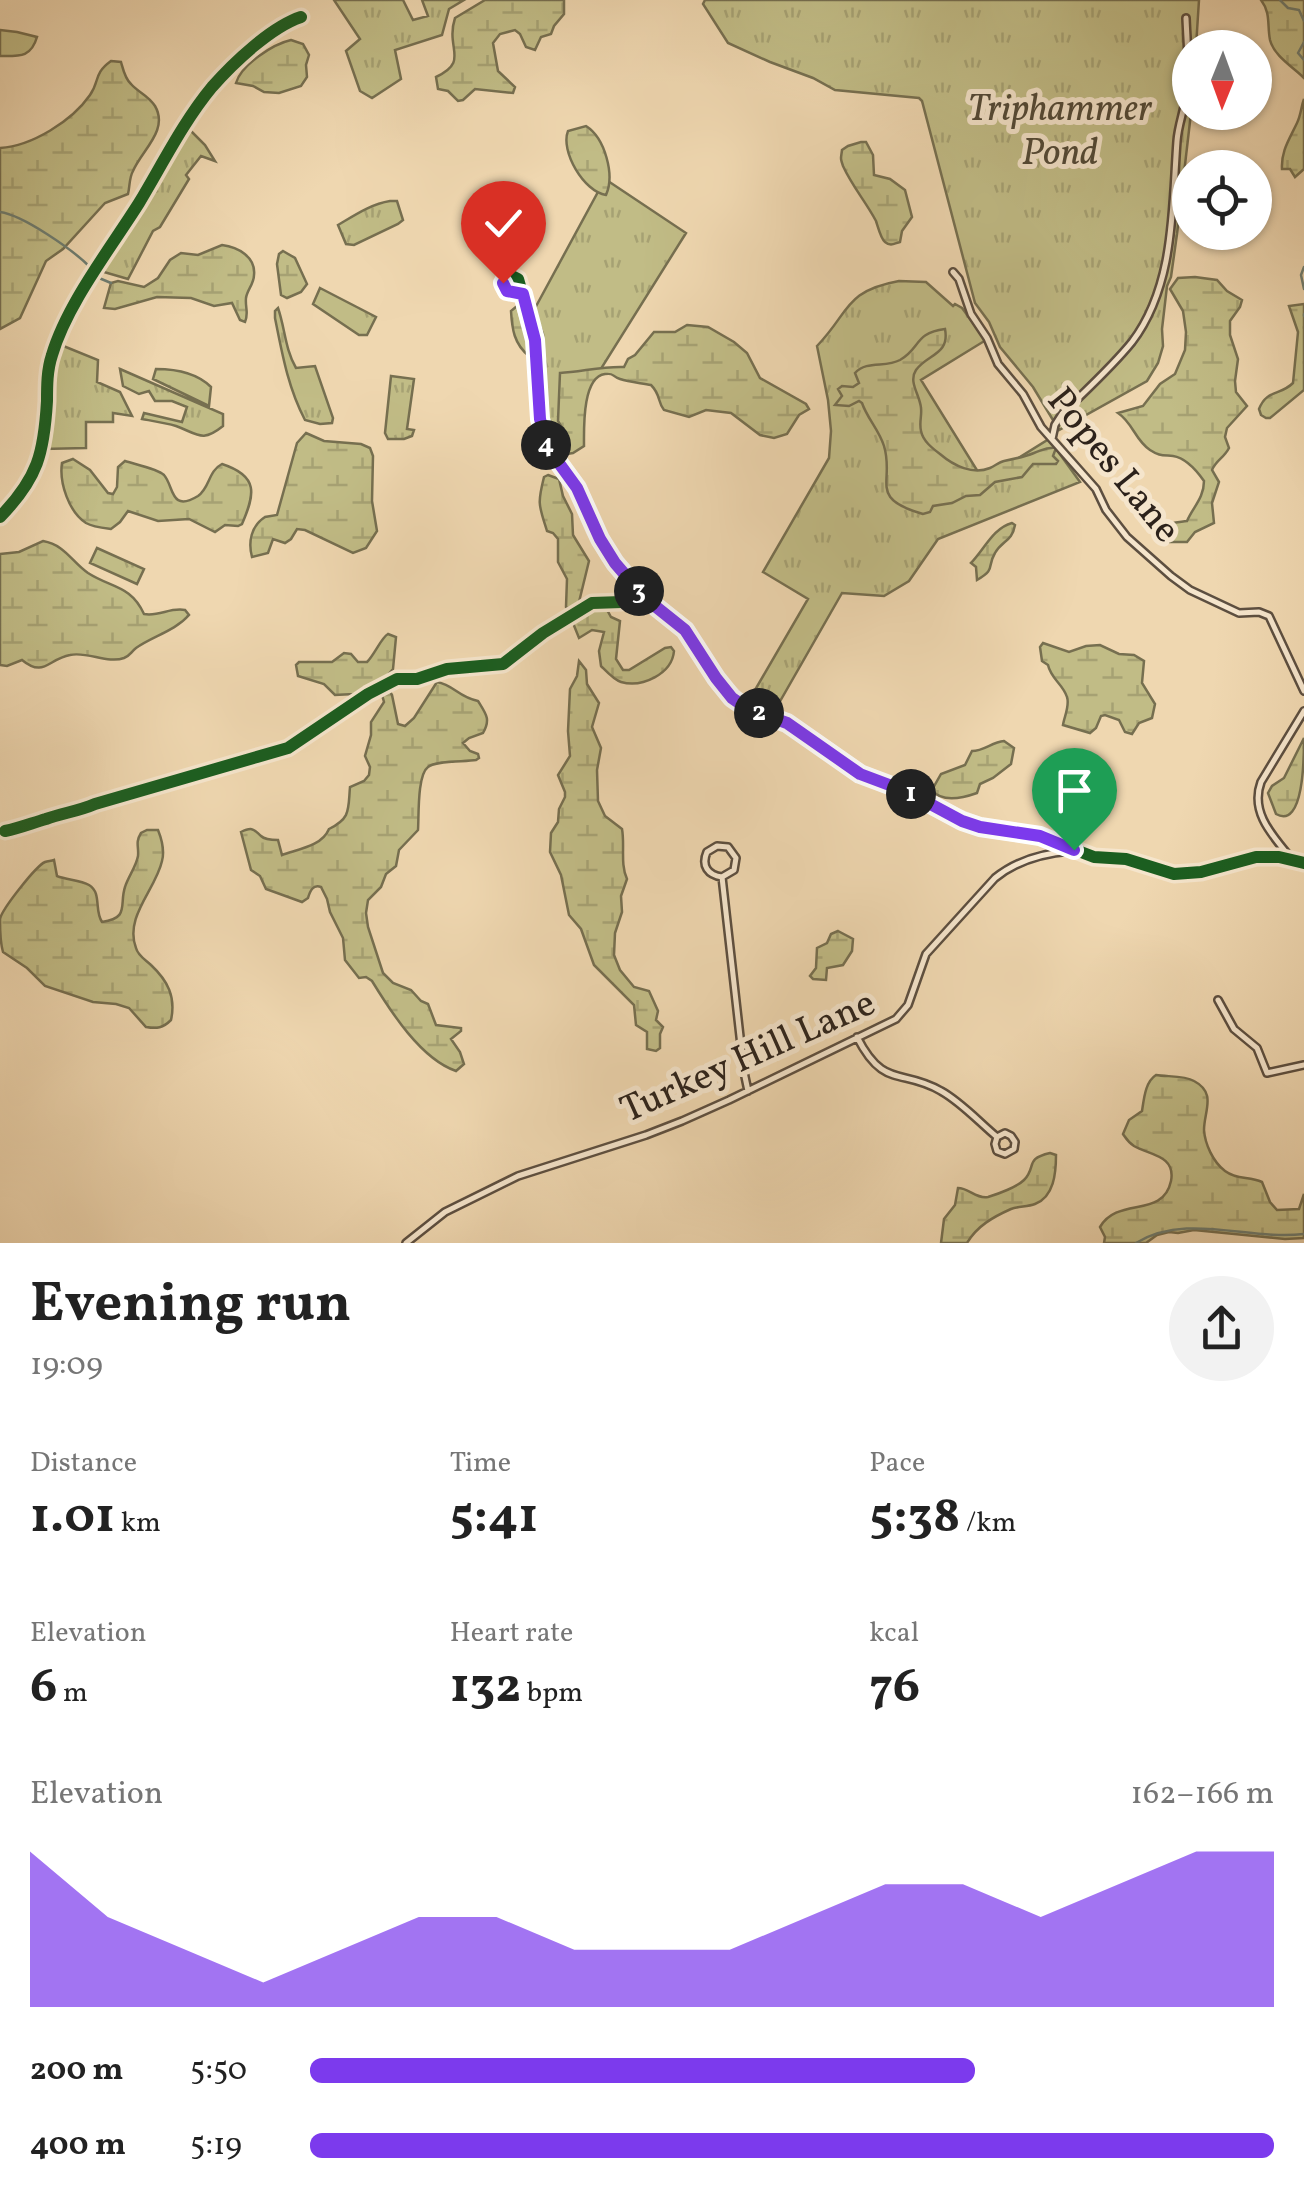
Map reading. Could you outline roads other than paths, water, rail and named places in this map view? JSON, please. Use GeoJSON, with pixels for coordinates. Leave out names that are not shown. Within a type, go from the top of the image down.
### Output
{"type":"FeatureCollection","features":[{"type":"Feature","properties":{"kind":"street"},"geometry":{"type":"LineString","coordinates":[[1052,439],[1062,414],[1118,358],[1134,338],[1155,298],[1174,212],[1177,134],[1188,70],[1186,18]]}},
{"type":"Feature","properties":{"kind":"street","name":"Popes Lane"},"geometry":{"type":"LineString","coordinates":[[952,272],[959,279],[971,314],[998,364],[1024,394],[1041,427],[1096,489],[1127,537],[1195,593],[1239,613],[1269,616],[1304,692]]}},
{"type":"Feature","properties":{"kind":"street"},"geometry":{"type":"LineString","coordinates":[[523,294],[535,340],[540,419],[548,448],[577,488],[615,563],[645,598],[685,630],[732,698],[748,709],[787,723],[860,774],[980,827],[1029,834],[1102,858],[1126,859],[1181,874],[1256,857],[1304,863]]}},
{"type":"Feature","properties":{"kind":"street"},"geometry":{"type":"LineString","coordinates":[[1292,859],[1272,836],[1256,800],[1260,782],[1304,712]]}},
{"type":"Feature","properties":{"kind":"street"},"geometry":{"type":"LineString","coordinates":[[1053,852],[1054,841]]}},
{"type":"Feature","properties":{"kind":"street"},"geometry":{"type":"LineString","coordinates":[[717,846],[728,848],[736,858],[734,870],[722,877],[708,872],[704,863],[707,852],[717,846]]}},
{"type":"Feature","properties":{"kind":"street","name":"Turkey Hill Lane"},"geometry":{"type":"LineString","coordinates":[[406,1243],[441,1215],[518,1176],[655,1132],[896,1019],[904,1011],[926,954],[994,878],[1011,867],[1053,852],[1074,850]]}},
{"type":"Feature","properties":{"kind":"street"},"geometry":{"type":"LineString","coordinates":[[722,877],[748,1091]]}},
{"type":"Feature","properties":{"kind":"street"},"geometry":{"type":"LineString","coordinates":[[1218,1000],[1234,1029],[1258,1048],[1267,1073],[1304,1065]]}},
{"type":"Feature","properties":{"kind":"street"},"geometry":{"type":"LineString","coordinates":[[857,1037],[879,1068],[938,1089],[997,1137]]}},
{"type":"Feature","properties":{"kind":"street"},"geometry":{"type":"LineString","coordinates":[[1011,1136],[1014,1149],[1007,1154],[1000,1152],[995,1146],[997,1137],[1011,1136]]}},
{"type":"Feature","properties":{"kind":"waterway"},"geometry":{"type":"LineString","coordinates":[[1280,0],[1288,8],[1299,10],[1304,21]]}},
{"type":"Feature","properties":{"kind":"waterway"},"geometry":{"type":"LineString","coordinates":[[1304,42],[1298,53],[1304,60]]}},
{"type":"Feature","properties":{"kind":"waterway"},"geometry":{"type":"LineString","coordinates":[[0,212],[47,234],[90,267]]}},
{"type":"Feature","properties":{"kind":"waterway"},"geometry":{"type":"LineString","coordinates":[[1304,267],[1304,289]]}},
{"type":"Feature","properties":{"kind":"waterway"},"geometry":{"type":"LineString","coordinates":[[99,278],[111,283]]}},
{"type":"Feature","properties":{"kind":"waterway"},"geometry":{"type":"LineString","coordinates":[[1136,1243],[1156,1234],[1197,1228],[1304,1234]]}},
{"type":"Feature","properties":{"kind":"park label","name":"Triphammer Pond"},"geometry":{"type":"Point","coordinates":[1060,128]}}]}
